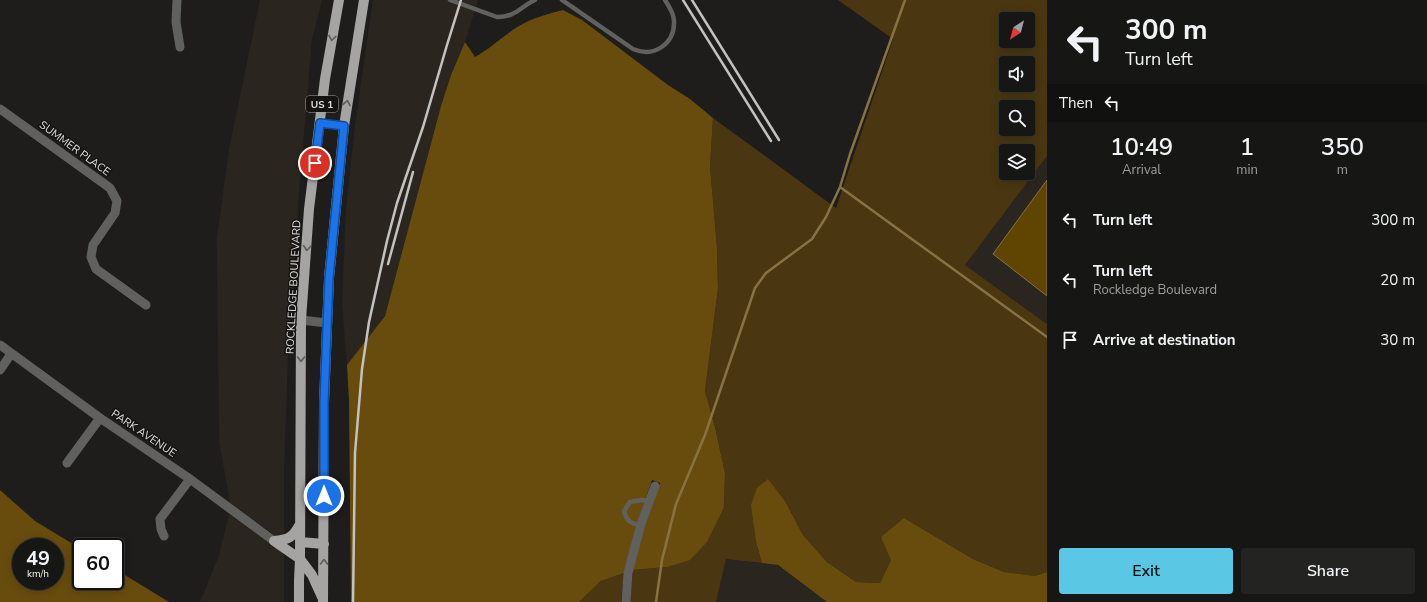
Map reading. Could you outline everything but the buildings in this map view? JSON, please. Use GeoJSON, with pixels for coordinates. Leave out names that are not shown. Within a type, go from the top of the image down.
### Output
{"type":"FeatureCollection","features":[{"type":"Feature","properties":{"kind":"main road","name":"ROCKLEDGE BOULEVARD"},"geometry":{"type":"LineString","coordinates":[[299,602],[301,320],[310,209],[325,79],[339,0]]}},
{"type":"Feature","properties":{"kind":"main road","name":"US 1"},"geometry":{"type":"LineString","coordinates":[[323,601],[324,402],[329,278],[344,126],[364,0]]}},
{"type":"Feature","properties":{"kind":"main road"},"geometry":{"type":"LineString","coordinates":[[274,541],[289,538],[296,531],[300,522]]}},
{"type":"Feature","properties":{"kind":"main road"},"geometry":{"type":"LineString","coordinates":[[274,541],[300,559],[312,575],[323,601]]}},
{"type":"Feature","properties":{"kind":"main road"},"geometry":{"type":"LineString","coordinates":[[300,542],[324,544]]}},
{"type":"Feature","properties":{"kind":"street"},"geometry":{"type":"LineString","coordinates":[[177,0],[176,22],[180,47]]}},
{"type":"Feature","properties":{"kind":"street","name":"SUMMER PLACE"},"geometry":{"type":"LineString","coordinates":[[0,110],[110,188],[117,201],[115,213],[92,245],[91,257],[96,269],[146,305]]}},
{"type":"Feature","properties":{"kind":"street"},"geometry":{"type":"LineString","coordinates":[[320,123],[344,126]]}},
{"type":"Feature","properties":{"kind":"street"},"geometry":{"type":"LineString","coordinates":[[301,320],[327,323]]}},
{"type":"Feature","properties":{"kind":"street","name":"PARK AVENUE"},"geometry":{"type":"LineString","coordinates":[[0,346],[100,418],[190,479],[274,541]]}},
{"type":"Feature","properties":{"kind":"street"},"geometry":{"type":"LineString","coordinates":[[0,370],[11,354]]}},
{"type":"Feature","properties":{"kind":"street"},"geometry":{"type":"LineString","coordinates":[[67,463],[100,418]]}},
{"type":"Feature","properties":{"kind":"street"},"geometry":{"type":"LineString","coordinates":[[164,536],[161,529],[160,519],[190,479]]}},
{"type":"Feature","properties":{"kind":"street"},"geometry":{"type":"LineString","coordinates":[[626,602],[628,573],[641,525],[655,486]]}},
{"type":"Feature","properties":{"kind":"lane"},"geometry":{"type":"LineString","coordinates":[[450,0],[498,18],[505,17],[522,9],[535,0]]}},
{"type":"Feature","properties":{"kind":"lane"},"geometry":{"type":"LineString","coordinates":[[522,9],[527,0]]}},
{"type":"Feature","properties":{"kind":"lane"},"geometry":{"type":"LineString","coordinates":[[562,0],[633,49],[640,52],[658,50],[670,38],[673,30],[674,19],[665,0]]}},
{"type":"Feature","properties":{"kind":"lane"},"geometry":{"type":"LineString","coordinates":[[641,525],[633,524],[627,520],[624,511],[630,502],[642,500],[649,501]]}},
{"type":"Feature","properties":{"kind":"shaded area"},"geometry":{"type":"Polygon","coordinates":[[[260,0],[322,0],[312,39],[298,204],[288,354],[284,473],[284,536],[276,536],[230,503],[219,440],[217,238],[229,149],[260,0]]]}},
{"type":"Feature","properties":{"kind":"shaded area"},"geometry":{"type":"Polygon","coordinates":[[[373,0],[478,0],[465,42],[451,75],[441,106],[385,316],[347,365],[342,303],[346,209],[355,126],[373,0]]]}},
{"type":"Feature","properties":{"kind":"shaded area"},"geometry":{"type":"Polygon","coordinates":[[[838,0],[1047,0],[1047,156],[1035,172],[1035,144],[999,144],[999,180],[1029,180],[965,265],[1047,324],[1047,572],[1035,576],[1004,572],[973,559],[904,518],[885,535],[891,560],[880,583],[856,582],[827,562],[803,535],[785,501],[768,480],[754,524],[756,542],[762,563],[726,559],[716,602],[630,602],[633,570],[667,567],[724,507],[725,473],[705,391],[718,288],[717,248],[710,166],[713,118],[836,208],[893,39],[838,0]]]}},
{"type":"Feature","properties":{"kind":"shaded area"},"geometry":{"type":"Polygon","coordinates":[[[563,10],[582,20],[668,85],[690,99],[713,118],[710,166],[717,248],[718,288],[705,391],[725,473],[724,507],[707,542],[690,560],[667,567],[633,570],[645,525],[660,483],[652,480],[637,523],[624,573],[601,581],[579,602],[351,602],[349,401],[347,365],[385,316],[441,106],[451,75],[465,42],[475,57],[524,23],[540,16],[563,10]]]}},
{"type":"Feature","properties":{"kind":"shaded area"},"geometry":{"type":"Polygon","coordinates":[[[1047,156],[1047,180],[993,254],[1047,296],[1047,324],[965,265],[1029,180],[1035,180],[1035,172],[1047,156]]]}},
{"type":"Feature","properties":{"kind":"shaded area"},"geometry":{"type":"Polygon","coordinates":[[[1047,180],[1047,296],[993,254],[1047,180]]]}},
{"type":"Feature","properties":{"kind":"shaded area"},"geometry":{"type":"Polygon","coordinates":[[[768,479],[785,501],[803,535],[827,562],[856,582],[880,583],[891,560],[881,537],[904,518],[973,559],[1004,572],[1035,576],[1047,572],[1047,602],[827,602],[778,565],[762,563],[756,542],[751,505],[757,488],[768,479]]]}},
{"type":"Feature","properties":{"kind":"shaded area"},"geometry":{"type":"Polygon","coordinates":[[[0,490],[35,521],[63,538],[12,538],[12,590],[64,590],[64,539],[72,544],[72,590],[124,590],[124,574],[169,602],[0,602],[0,490]]]}},
{"type":"Feature","properties":{"kind":"shaded area"},"geometry":{"type":"Polygon","coordinates":[[[229,514],[268,542],[269,546],[272,546],[284,553],[284,602],[200,602],[218,558],[229,514]]]}},
{"type":"Feature","properties":{"kind":"shaded area"},"geometry":{"type":"Polygon","coordinates":[[[726,559],[777,565],[827,602],[716,602],[726,559]]]}},
{"type":"Feature","properties":{"kind":"shaded area"},"geometry":{"type":"Polygon","coordinates":[[[624,573],[621,602],[579,602],[601,581],[624,573]]]}},
{"type":"Feature","properties":{"kind":"waterway"},"geometry":{"type":"LineString","coordinates":[[656,602],[662,560],[676,504],[705,435],[755,288],[766,273],[812,239],[826,217],[840,187],[850,154],[905,0]]}},
{"type":"Feature","properties":{"kind":"waterway"},"geometry":{"type":"LineString","coordinates":[[840,187],[1047,337]]}},
{"type":"Feature","properties":{"kind":"railway"},"geometry":{"type":"LineString","coordinates":[[353,602],[355,453],[362,369],[369,322],[397,203],[423,127],[461,0]]}},
{"type":"Feature","properties":{"kind":"railway"},"geometry":{"type":"LineString","coordinates":[[683,0],[771,141]]}},
{"type":"Feature","properties":{"kind":"railway"},"geometry":{"type":"LineString","coordinates":[[692,0],[779,140]]}},
{"type":"Feature","properties":{"kind":"railway"},"geometry":{"type":"LineString","coordinates":[[388,264],[413,172]]}},
{"type":"Feature","properties":{"kind":"route"},"geometry":{"type":"LineString","coordinates":[[315,163],[320,123],[344,126],[329,278],[324,402],[324,496]]}}]}
